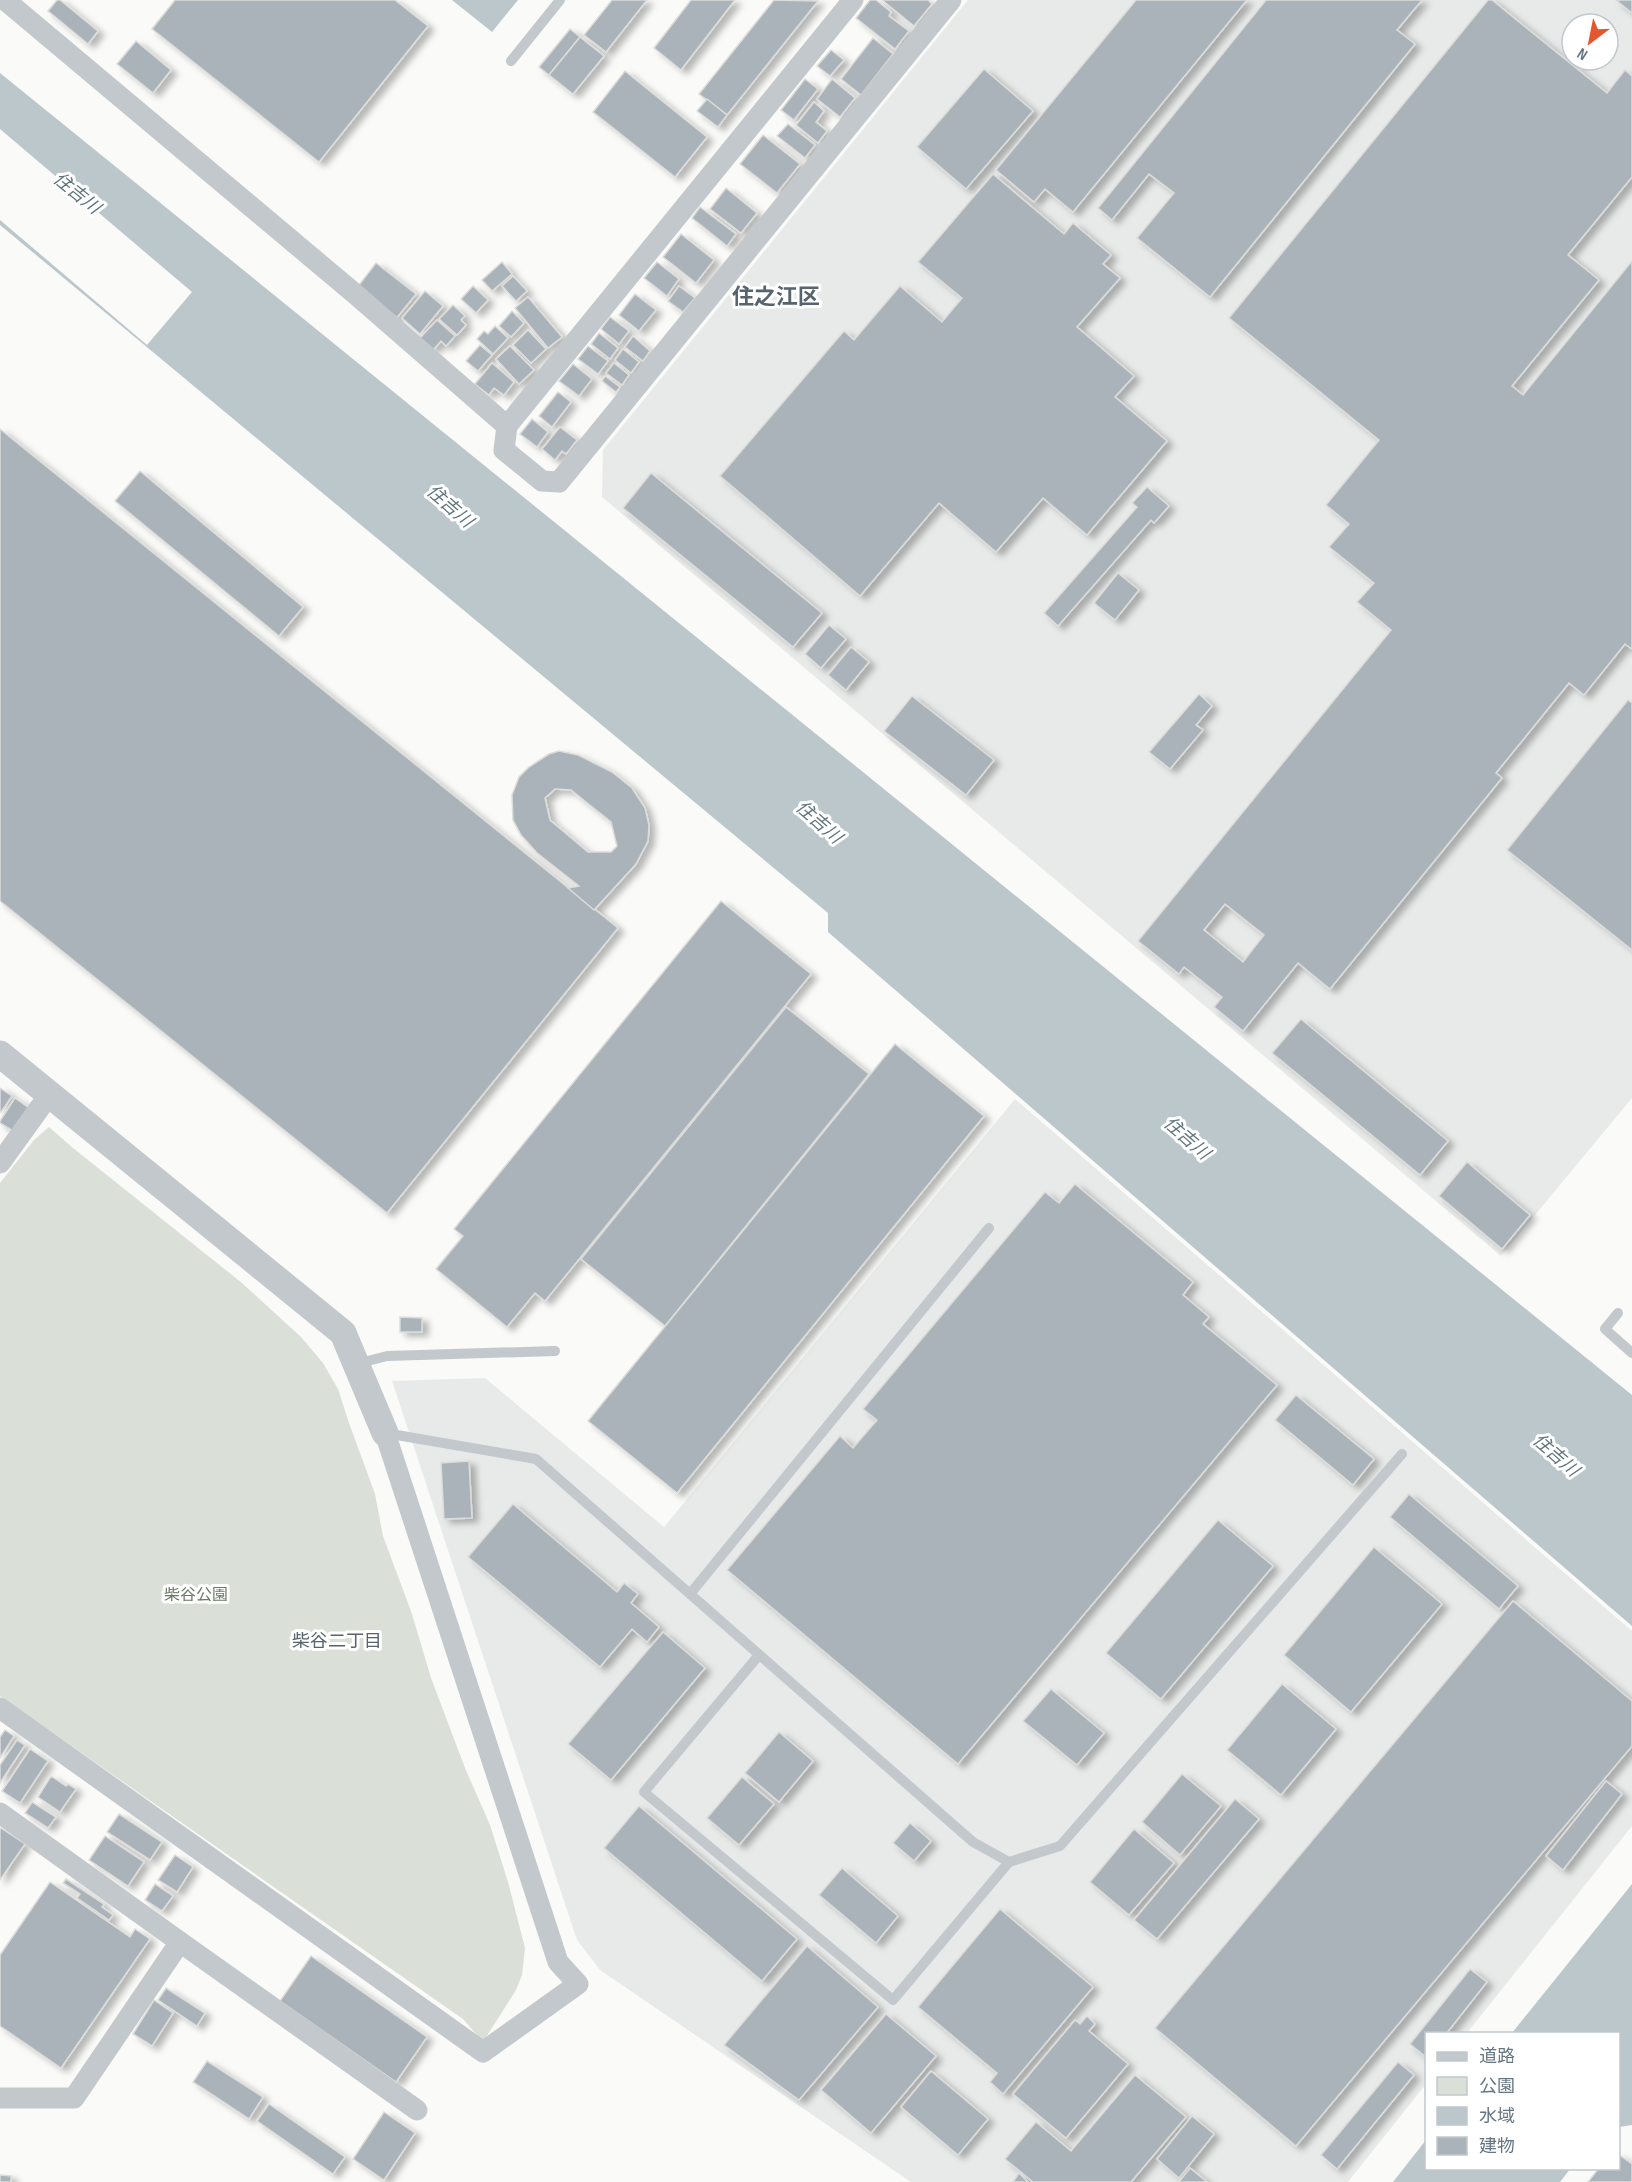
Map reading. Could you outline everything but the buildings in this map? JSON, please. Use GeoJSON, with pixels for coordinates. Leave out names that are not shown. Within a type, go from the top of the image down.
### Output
{"type":"FeatureCollection","features":[{"type":"Feature","properties":{"kind":"street"},"geometry":{"type":"LineString","coordinates":[[5,0],[354,293],[507,426]]}},
{"type":"Feature","properties":{"kind":"street"},"geometry":{"type":"LineString","coordinates":[[853,0],[507,426],[504,450],[543,481],[559,482],[951,0]]}},
{"type":"Feature","properties":{"kind":"street"},"geometry":{"type":"LineString","coordinates":[[0,1054],[343,1333],[385,1433],[558,1962],[578,1984],[483,2052],[0,1708]]}},
{"type":"Feature","properties":{"kind":"street"},"geometry":{"type":"LineString","coordinates":[[0,1163],[49,1095]]}},
{"type":"Feature","properties":{"kind":"street"},"geometry":{"type":"LineString","coordinates":[[0,1813],[417,2110]]}},
{"type":"Feature","properties":{"kind":"street"},"geometry":{"type":"LineString","coordinates":[[0,2098],[74,2098],[180,1942]]}},
{"type":"Feature","properties":{"kind":"lane"},"geometry":{"type":"LineString","coordinates":[[511,61],[560,0]]}},
{"type":"Feature","properties":{"kind":"lane"},"geometry":{"type":"LineString","coordinates":[[690,1594],[989,1228]]}},
{"type":"Feature","properties":{"kind":"lane"},"geometry":{"type":"LineString","coordinates":[[1618,1313],[1605,1329],[1632,1353]]}},
{"type":"Feature","properties":{"kind":"lane"},"geometry":{"type":"LineString","coordinates":[[356,1364],[387,1356],[555,1352]]}},
{"type":"Feature","properties":{"kind":"lane"},"geometry":{"type":"LineString","coordinates":[[385,1433],[536,1459],[973,1842],[1009,1862]]}},
{"type":"Feature","properties":{"kind":"lane"},"geometry":{"type":"LineString","coordinates":[[759,1654],[644,1792],[893,2000],[1009,1862],[1060,1846],[1402,1454]]}},
{"type":"Feature","properties":{"kind":"shaded area"},"geometry":{"type":"Polygon","coordinates":[[[968,0],[1632,0],[1632,1098],[1501,1256],[602,497],[603,450],[968,0]]]}},
{"type":"Feature","properties":{"kind":"shaded area"},"geometry":{"type":"Polygon","coordinates":[[[1015,1099],[1632,1631],[1632,1826],[1468,2032],[1425,2032],[1425,2085],[1348,2182],[911,2182],[600,1970],[577,1940],[392,1381],[485,1378],[664,1527],[1015,1099]]]}},
{"type":"Feature","properties":{"kind":"green space","name":"柴谷公園"},"geometry":{"type":"Polygon","coordinates":[[[49,1127],[242,1283],[301,1337],[323,1363],[338,1389],[375,1494],[383,1536],[412,1614],[431,1678],[465,1768],[490,1825],[525,1948],[522,1975],[516,1990],[483,2042],[463,2019],[0,1696],[0,1183],[34,1140],[49,1127]]]}},
{"type":"Feature","properties":{"kind":"water"},"geometry":{"type":"Polygon","coordinates":[[[452,0],[518,0],[492,32],[452,0]]]}},
{"type":"Feature","properties":{"kind":"water","name":"住吉川"},"geometry":{"type":"Polygon","coordinates":[[[0,73],[1632,1395],[1632,1626],[828,932],[828,913],[0,225],[0,73]]]}},
{"type":"Feature","properties":{"kind":"water"},"geometry":{"type":"Polygon","coordinates":[[[1632,1884],[1632,2125],[1620,2127],[1620,2032],[1513,2032],[1632,1884]]]}},
{"type":"Feature","properties":{"kind":"water"},"geometry":{"type":"Polygon","coordinates":[[[1425,2141],[1425,2170],[1569,2170],[1560,2182],[1393,2182],[1425,2141]]]}},
{"type":"Feature","properties":{"kind":"pier"},"geometry":{"type":"Polygon","coordinates":[[[0,129],[192,292],[147,345],[0,220],[0,129]]]}},
{"type":"Feature","properties":{"kind":"district","name":"住之江区"},"geometry":{"type":"Point","coordinates":[776,296]}},
{"type":"Feature","properties":{"kind":"district","name":"柴谷二丁目"},"geometry":{"type":"Point","coordinates":[337,1641]}}]}
